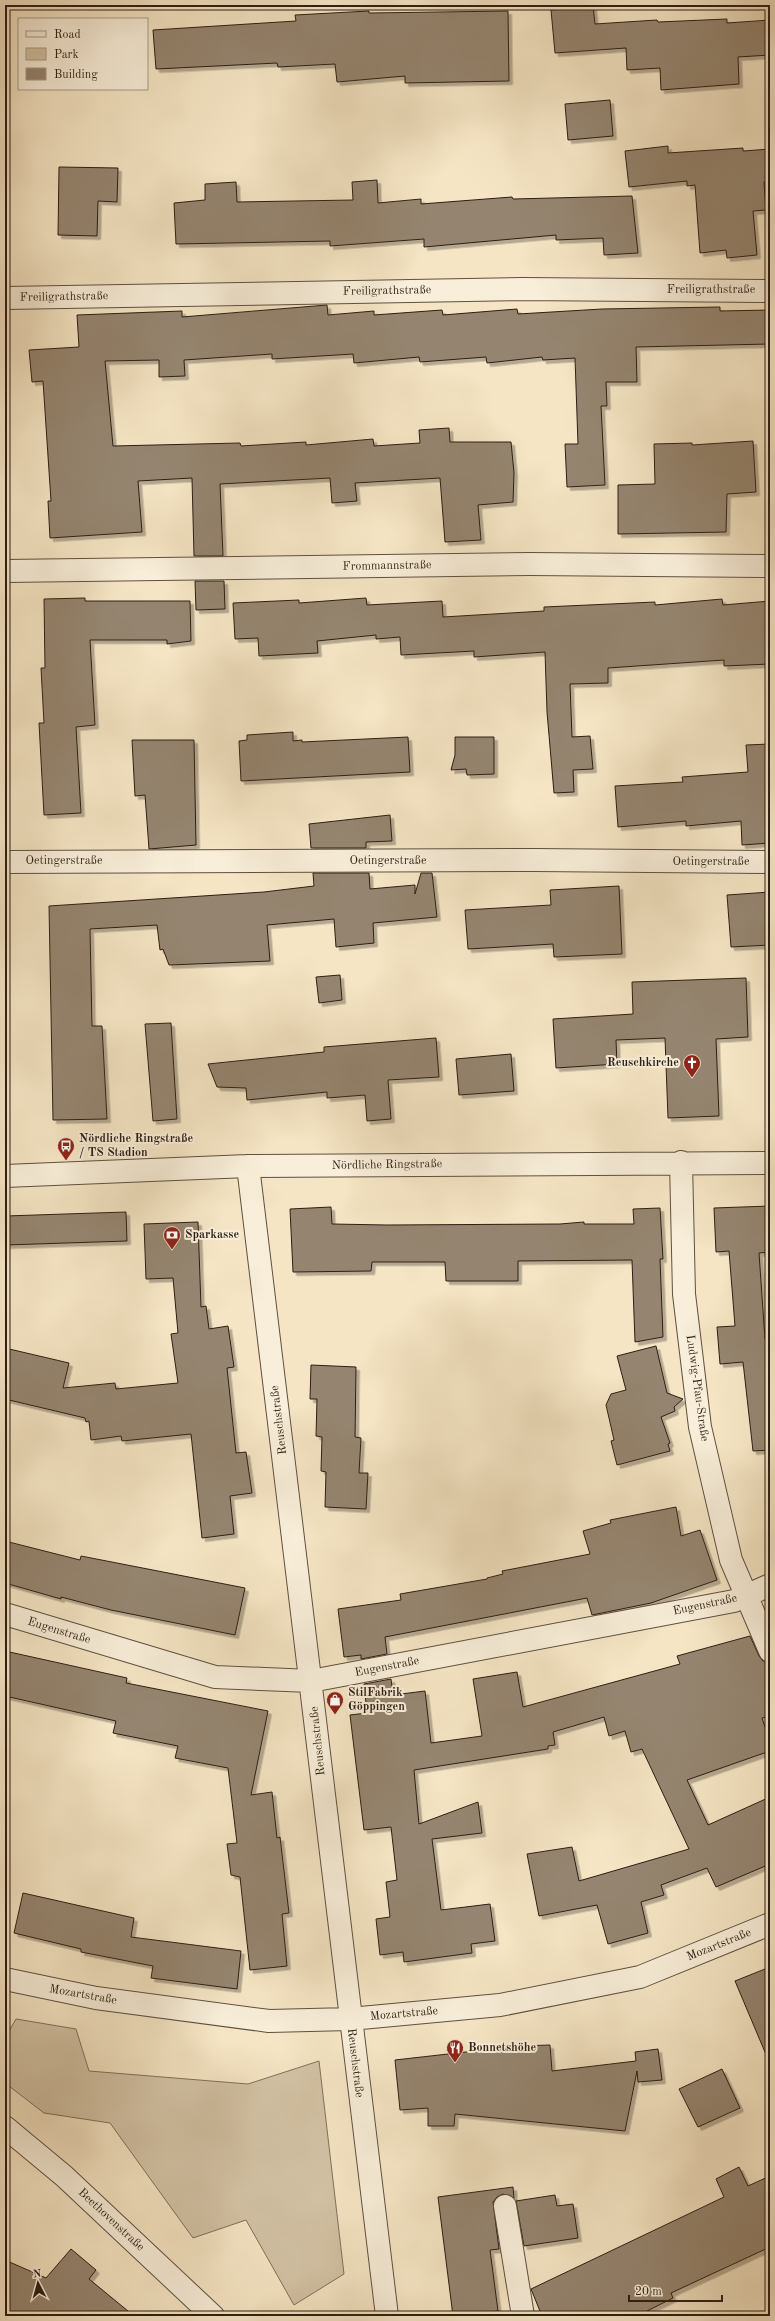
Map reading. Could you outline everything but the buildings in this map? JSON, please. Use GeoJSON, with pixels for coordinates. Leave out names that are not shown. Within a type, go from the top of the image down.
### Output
{"type":"FeatureCollection","features":[{"type":"Feature","properties":{"kind":"street","name":"Freiligrathstraße"},"geometry":{"type":"LineString","coordinates":[[5,298],[522,289],[770,291]]}},
{"type":"Feature","properties":{"kind":"street","name":"Frommannstraße"},"geometry":{"type":"LineString","coordinates":[[5,571],[529,564],[770,566]]}},
{"type":"Feature","properties":{"kind":"street","name":"Oetingerstraße"},"geometry":{"type":"LineString","coordinates":[[5,862],[543,860],[770,862]]}},
{"type":"Feature","properties":{"kind":"street","name":"Ludwig-Pfau-Straße"},"geometry":{"type":"LineString","coordinates":[[681,1162],[684,1294],[700,1427],[731,1560],[770,1651]]}},
{"type":"Feature","properties":{"kind":"street","name":"Nördliche Ringstraße"},"geometry":{"type":"LineString","coordinates":[[5,1176],[248,1166],[770,1162]]}},
{"type":"Feature","properties":{"kind":"street","name":"Reuschstraße"},"geometry":{"type":"LineString","coordinates":[[248,1166],[387,2316]]}},
{"type":"Feature","properties":{"kind":"street","name":"Eugenstraße"},"geometry":{"type":"LineString","coordinates":[[5,1614],[215,1677],[311,1681],[734,1601],[770,1585]]}},
{"type":"Feature","properties":{"kind":"street","name":"Mozartstraße"},"geometry":{"type":"LineString","coordinates":[[5,1979],[126,2002],[269,2021],[350,2019],[500,2006],[640,1977],[770,1924]]}},
{"type":"Feature","properties":{"kind":"street","name":"Beethovenstraße"},"geometry":{"type":"LineString","coordinates":[[5,2127],[64,2176],[213,2316]]}},
{"type":"Feature","properties":{"kind":"street"},"geometry":{"type":"LineString","coordinates":[[505,2206],[523,2316]]}},
{"type":"Feature","properties":{"kind":"green space"},"geometry":{"type":"Polygon","coordinates":[[[16,2019],[76,2029],[89,2071],[248,2084],[319,2061],[344,2274],[294,2305],[246,2220],[193,2238],[110,2123],[44,2113],[5,2083],[5,2038],[16,2019]]]}},
{"type":"Feature","properties":{"kind":"place","name":"Reuschkirche"},"geometry":{"type":"Point","coordinates":[692,1078]}},
{"type":"Feature","properties":{"kind":"place","name":"Nördliche Ringstraße / TS Stadion"},"geometry":{"type":"Point","coordinates":[66,1161]}},
{"type":"Feature","properties":{"kind":"place","name":"Sparkasse"},"geometry":{"type":"Point","coordinates":[172,1250]}},
{"type":"Feature","properties":{"kind":"place","name":"StilFabrik Göppingen"},"geometry":{"type":"Point","coordinates":[335,1715]}},
{"type":"Feature","properties":{"kind":"place","name":"Bonnetshöhe"},"geometry":{"type":"Point","coordinates":[455,2063]}}]}
